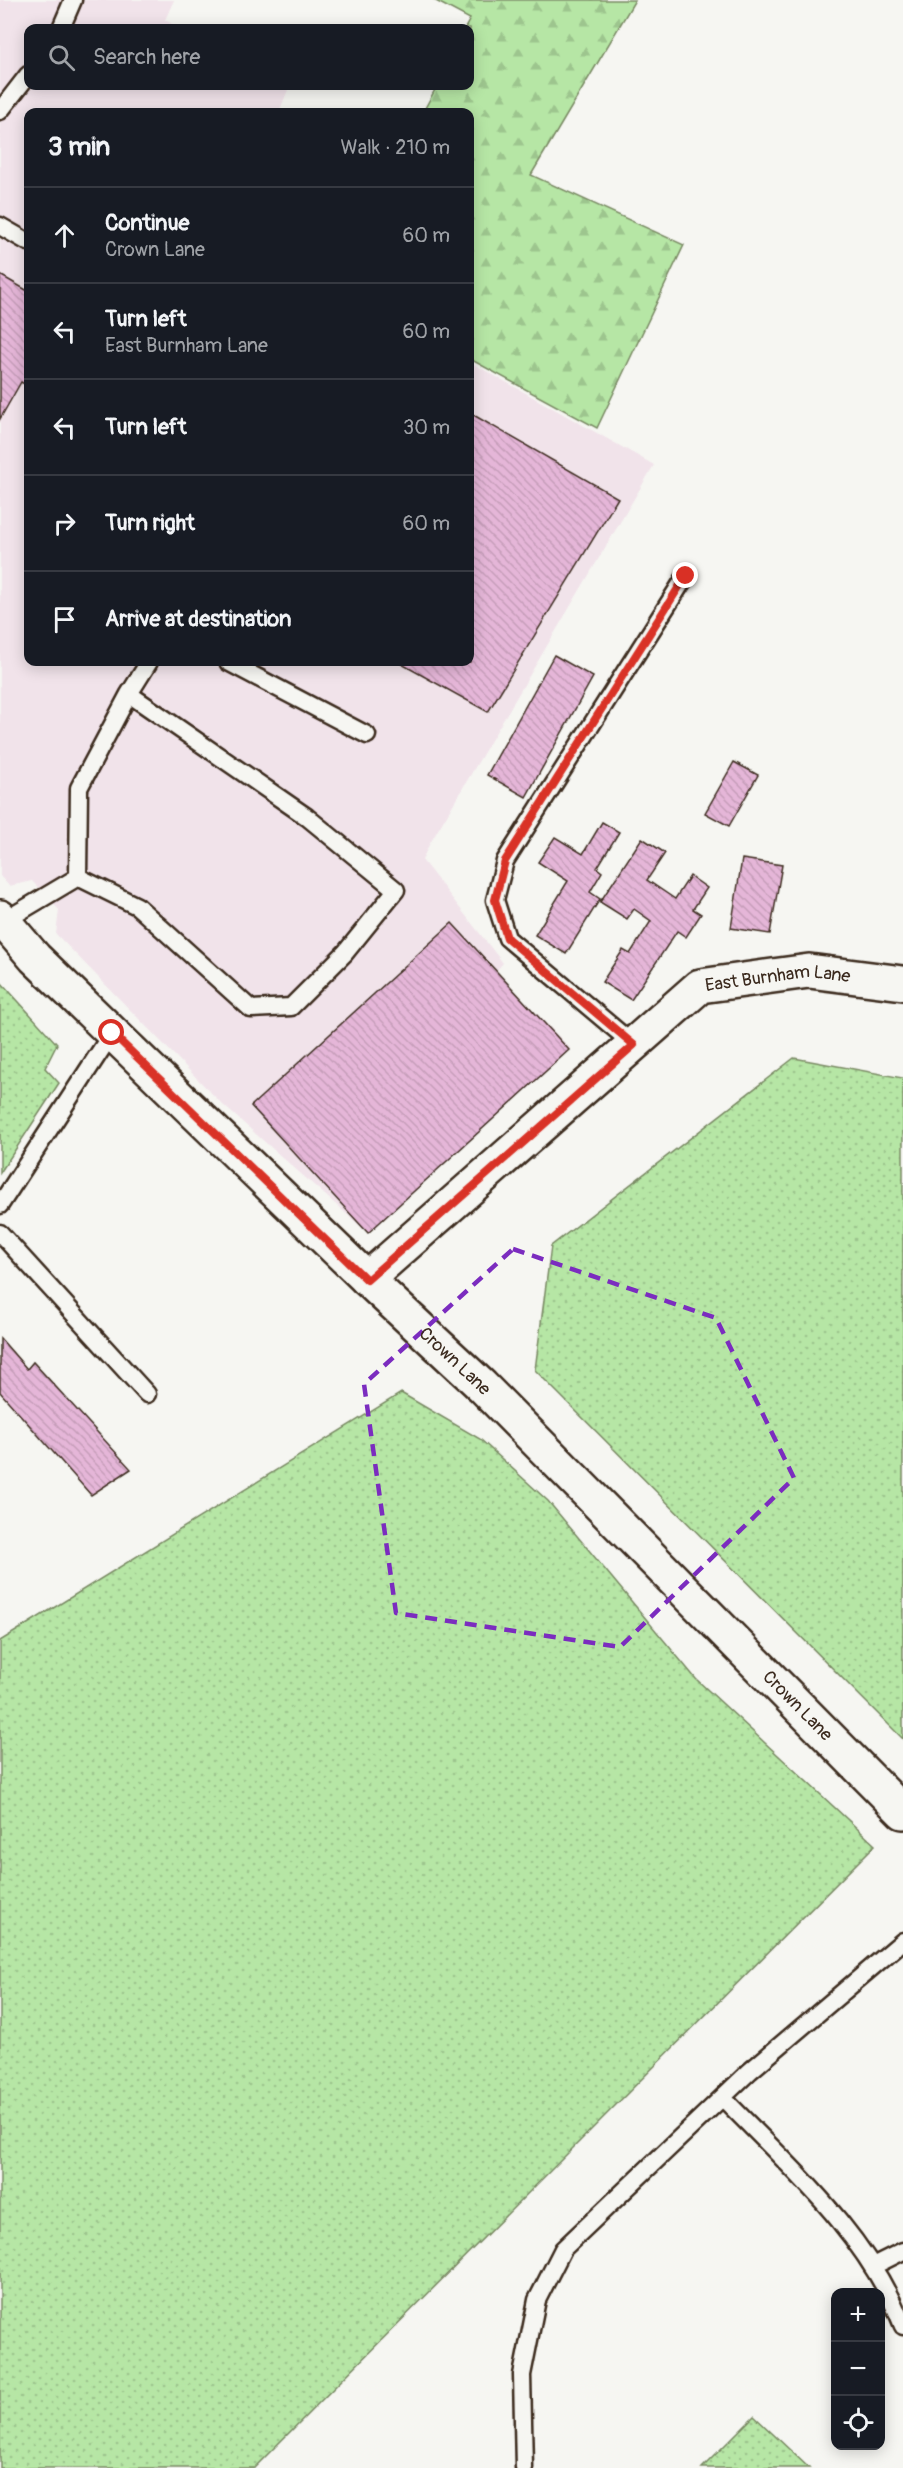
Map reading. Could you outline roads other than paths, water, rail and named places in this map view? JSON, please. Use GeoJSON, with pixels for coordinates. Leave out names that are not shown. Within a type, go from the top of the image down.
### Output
{"type":"FeatureCollection","features":[{"type":"Feature","properties":{"kind":"street","name":"Crown Lane"},"geometry":{"type":"LineString","coordinates":[[2,919],[35,958],[112,1033],[367,1280],[482,1386],[903,1812]]}},
{"type":"Feature","properties":{"kind":"street","name":"East Burnham Lane"},"geometry":{"type":"LineString","coordinates":[[367,1280],[700,986],[809,971],[903,983]]}},
{"type":"Feature","properties":{"kind":"lane"},"geometry":{"type":"LineString","coordinates":[[63,24],[73,0]]}},
{"type":"Feature","properties":{"kind":"lane"},"geometry":{"type":"LineString","coordinates":[[0,111],[24,80]]}},
{"type":"Feature","properties":{"kind":"lane"},"geometry":{"type":"LineString","coordinates":[[0,226],[24,240]]}},
{"type":"Feature","properties":{"kind":"lane"},"geometry":{"type":"LineString","coordinates":[[634,1045],[507,938],[495,900],[505,861],[686,576]]}},
{"type":"Feature","properties":{"kind":"lane"},"geometry":{"type":"LineString","coordinates":[[78,877],[79,788],[146,666]]}},
{"type":"Feature","properties":{"kind":"lane"},"geometry":{"type":"LineString","coordinates":[[236,666],[367,735]]}},
{"type":"Feature","properties":{"kind":"lane"},"geometry":{"type":"LineString","coordinates":[[78,877],[137,906],[251,1009],[291,1006],[345,953],[396,890],[307,817],[129,694]]}},
{"type":"Feature","properties":{"kind":"lane"},"geometry":{"type":"LineString","coordinates":[[2,919],[78,877]]}},
{"type":"Feature","properties":{"kind":"lane"},"geometry":{"type":"LineString","coordinates":[[0,1205],[112,1033]]}},
{"type":"Feature","properties":{"kind":"lane"},"geometry":{"type":"LineString","coordinates":[[0,1233],[147,1394]]}},
{"type":"Feature","properties":{"kind":"lane"},"geometry":{"type":"LineString","coordinates":[[524,2468],[522,2374],[537,2300],[563,2249],[723,2097],[903,1941]]}},
{"type":"Feature","properties":{"kind":"lane"},"geometry":{"type":"LineString","coordinates":[[723,2097],[836,2216],[873,2266],[903,2326]]}},
{"type":"Feature","properties":{"kind":"lane"},"geometry":{"type":"LineString","coordinates":[[873,2266],[903,2251]]}}]}
